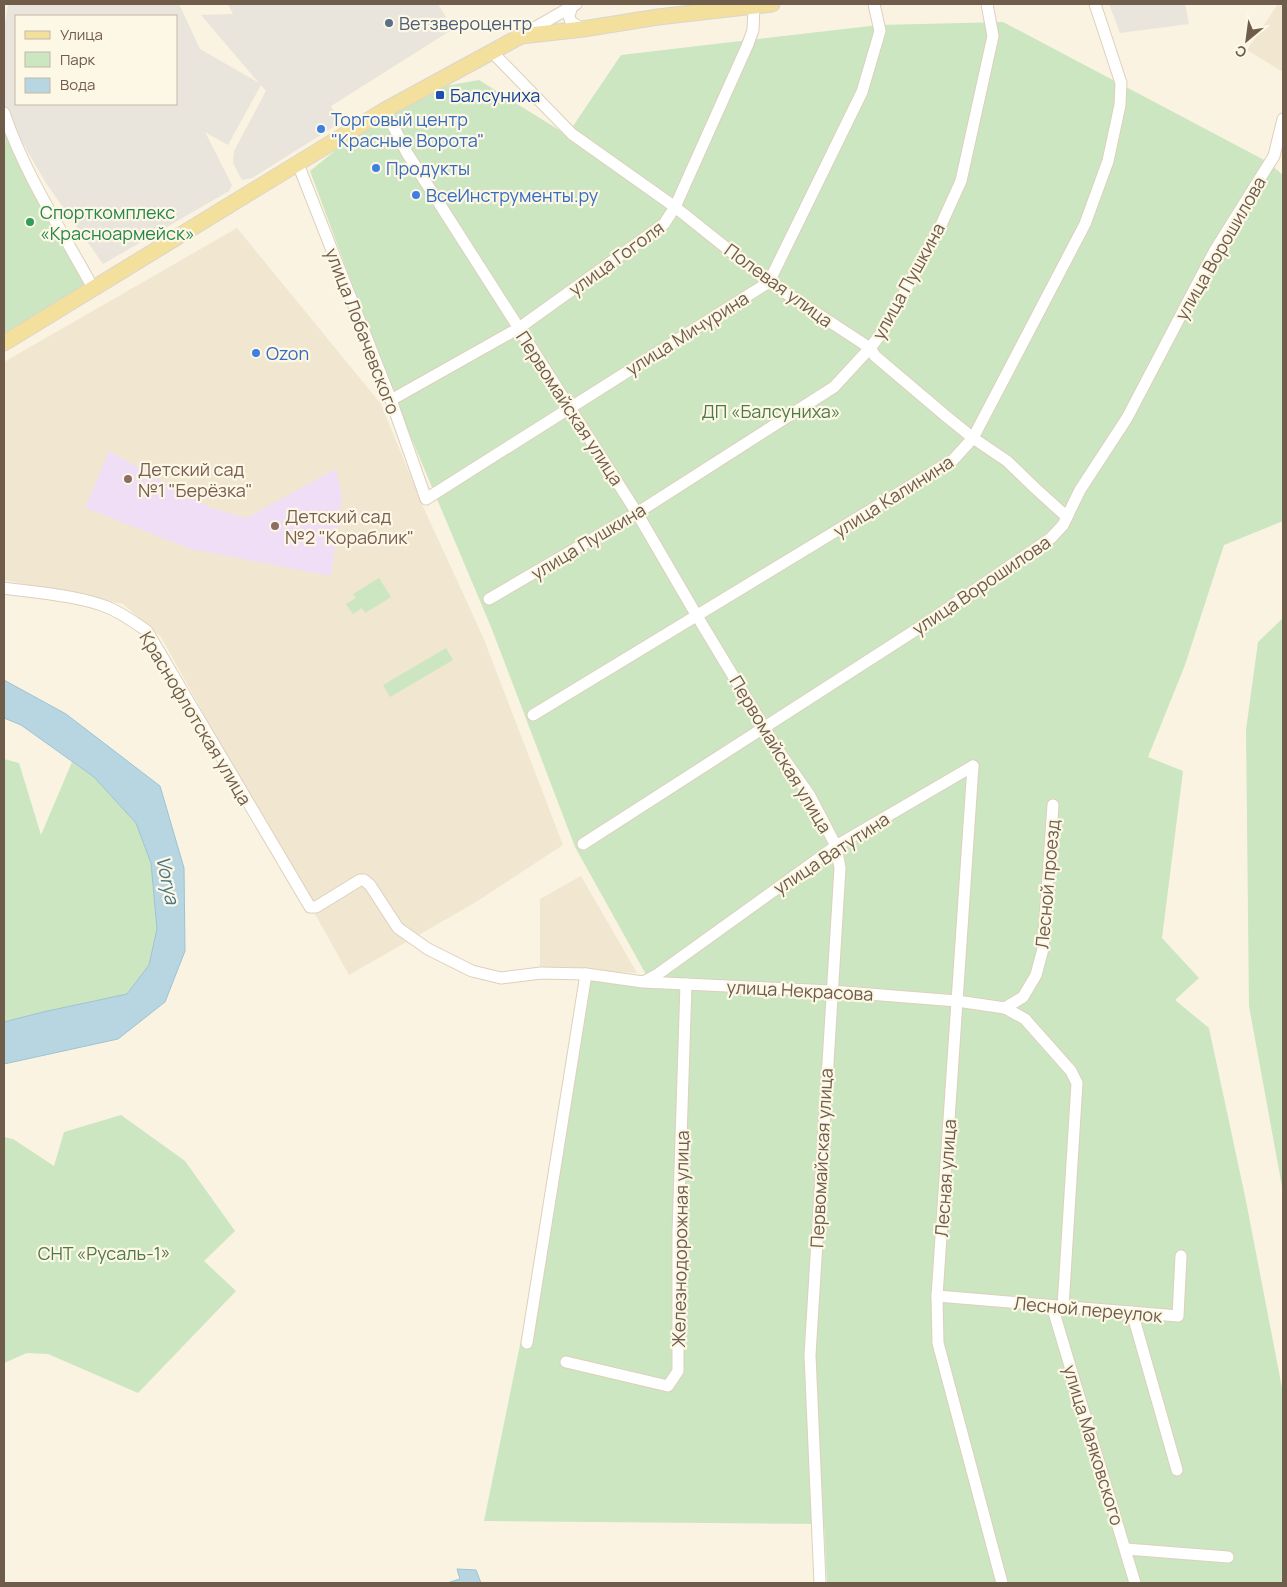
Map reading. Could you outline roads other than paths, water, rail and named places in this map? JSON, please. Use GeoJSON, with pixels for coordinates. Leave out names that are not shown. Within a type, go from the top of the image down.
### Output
{"type":"FeatureCollection","features":[{"type":"Feature","properties":{"kind":"main road"},"geometry":{"type":"LineString","coordinates":[[4,343],[385,110],[521,36],[583,29],[658,17],[772,4]]}},
{"type":"Feature","properties":{"kind":"street","name":"улица Мичурина"},"geometry":{"type":"LineString","coordinates":[[426,499],[769,282],[862,92],[880,31],[874,4]]}},
{"type":"Feature","properties":{"kind":"street","name":"улица Пушкина"},"geometry":{"type":"LineString","coordinates":[[489,599],[637,512],[834,387],[870,348],[884,330],[941,225],[961,181],[993,36],[987,4]]}},
{"type":"Feature","properties":{"kind":"street","name":"улица Калинина"},"geometry":{"type":"LineString","coordinates":[[533,715],[953,460],[973,438],[1085,224],[1108,161],[1120,105],[1121,83],[1095,4]]}},
{"type":"Feature","properties":{"kind":"street"},"geometry":{"type":"LineString","coordinates":[[574,5],[569,16],[571,22],[583,29]]}},
{"type":"Feature","properties":{"kind":"street"},"geometry":{"type":"LineString","coordinates":[[521,36],[574,5]]}},
{"type":"Feature","properties":{"kind":"street","name":"улица Гоголя"},"geometry":{"type":"LineString","coordinates":[[391,400],[519,328],[664,224],[675,207],[748,44],[753,30],[754,6]]}},
{"type":"Feature","properties":{"kind":"street","name":"Полевая улица"},"geometry":{"type":"LineString","coordinates":[[491,51],[572,134],[675,207],[769,282],[870,348],[875,356],[973,438],[1007,461],[1067,517]]}},
{"type":"Feature","properties":{"kind":"street","name":"Первомайская улица"},"geometry":{"type":"LineString","coordinates":[[385,110],[408,153],[637,512],[764,726],[810,796],[836,846],[840,868],[810,1355],[820,1583]]}},
{"type":"Feature","properties":{"kind":"street"},"geometry":{"type":"LineString","coordinates":[[4,113],[6,126],[38,190],[93,288]]}},
{"type":"Feature","properties":{"kind":"street","name":"улица Ворошилова"},"geometry":{"type":"LineString","coordinates":[[583,844],[925,624],[1051,538],[1058,531],[1080,490],[1127,418],[1214,252],[1274,156],[1283,119]]}},
{"type":"Feature","properties":{"kind":"street","name":"улица Лобачевского"},"geometry":{"type":"LineString","coordinates":[[298,164],[391,400],[426,499]]}},
{"type":"Feature","properties":{"kind":"street","name":"Краснофлотская улица"},"geometry":{"type":"LineString","coordinates":[[4,588],[86,600],[124,615],[147,631],[310,907]]}},
{"type":"Feature","properties":{"kind":"street","name":"улица Ватутина"},"geometry":{"type":"LineString","coordinates":[[643,982],[658,974],[836,846],[973,766]]}},
{"type":"Feature","properties":{"kind":"street","name":"Лесная улица"},"geometry":{"type":"LineString","coordinates":[[973,766],[937,1296],[938,1343],[1002,1583]]}},
{"type":"Feature","properties":{"kind":"street","name":"Лесной проезд"},"geometry":{"type":"LineString","coordinates":[[1005,1008],[1023,997],[1036,975],[1044,949],[1053,805]]}},
{"type":"Feature","properties":{"kind":"street","name":"улица Некрасова"},"geometry":{"type":"LineString","coordinates":[[310,907],[316,907],[360,880],[364,880],[370,885],[398,928],[428,949],[472,971],[501,978],[541,972],[586,974],[643,982],[831,991],[958,1001],[1005,1008]]}},
{"type":"Feature","properties":{"kind":"street"},"geometry":{"type":"LineString","coordinates":[[527,1343],[586,974]]}},
{"type":"Feature","properties":{"kind":"street","name":"Железнодорожная улица"},"geometry":{"type":"LineString","coordinates":[[566,1362],[668,1386],[678,1371],[678,1232],[686,984]]}},
{"type":"Feature","properties":{"kind":"street","name":"улица Маяковского"},"geometry":{"type":"LineString","coordinates":[[1005,1008],[1025,1018],[1071,1072],[1077,1083],[1057,1306],[1135,1583]]}},
{"type":"Feature","properties":{"kind":"street","name":"Лесной переулок"},"geometry":{"type":"LineString","coordinates":[[937,1296],[1178,1316],[1182,1256]]}},
{"type":"Feature","properties":{"kind":"street"},"geometry":{"type":"LineString","coordinates":[[1132,1312],[1177,1470]]}},
{"type":"Feature","properties":{"kind":"street"},"geometry":{"type":"LineString","coordinates":[[1126,1549],[1228,1557]]}},
{"type":"Feature","properties":{"kind":"water","name":"Vorya"},"geometry":{"type":"Polygon","coordinates":[[[4,680],[66,714],[160,786],[184,868],[185,951],[165,1002],[118,1039],[4,1064],[4,1022],[127,994],[149,965],[157,929],[151,863],[136,823],[94,777],[21,725],[4,718],[4,680]]]}},
{"type":"Feature","properties":{"kind":"water"},"geometry":{"type":"Polygon","coordinates":[[[457,1569],[476,1570],[481,1583],[447,1583],[460,1579],[457,1569]]]}},
{"type":"Feature","properties":{"kind":"place","name":"Ветзвероцентр"},"geometry":{"type":"Point","coordinates":[389,23]}},
{"type":"Feature","properties":{"kind":"place","name":"Балсуниха"},"geometry":{"type":"Point","coordinates":[440,95]}},
{"type":"Feature","properties":{"kind":"place","name":"Торговый центр \"Красные Ворота\""},"geometry":{"type":"Point","coordinates":[321,129]}},
{"type":"Feature","properties":{"kind":"place","name":"Продукты"},"geometry":{"type":"Point","coordinates":[376,168]}},
{"type":"Feature","properties":{"kind":"place","name":"ВсеИнструменты.ру"},"geometry":{"type":"Point","coordinates":[416,195]}},
{"type":"Feature","properties":{"kind":"place","name":"Спорткомплекс «Красноармейск»"},"geometry":{"type":"Point","coordinates":[30,222]}},
{"type":"Feature","properties":{"kind":"place","name":"Ozon"},"geometry":{"type":"Point","coordinates":[256,353]}},
{"type":"Feature","properties":{"kind":"place","name":"Детский сад №1 \"Берёзка\""},"geometry":{"type":"Point","coordinates":[128,479]}},
{"type":"Feature","properties":{"kind":"place","name":"Детский сад №2 \"Кораблик\""},"geometry":{"type":"Point","coordinates":[275,526]}},
{"type":"Feature","properties":{"kind":"park label","name":"ДП «Балсуниха»"},"geometry":{"type":"Point","coordinates":[771,411]}},
{"type":"Feature","properties":{"kind":"park label","name":"СНТ «Русаль-1»"},"geometry":{"type":"Point","coordinates":[104,1253]}}]}
